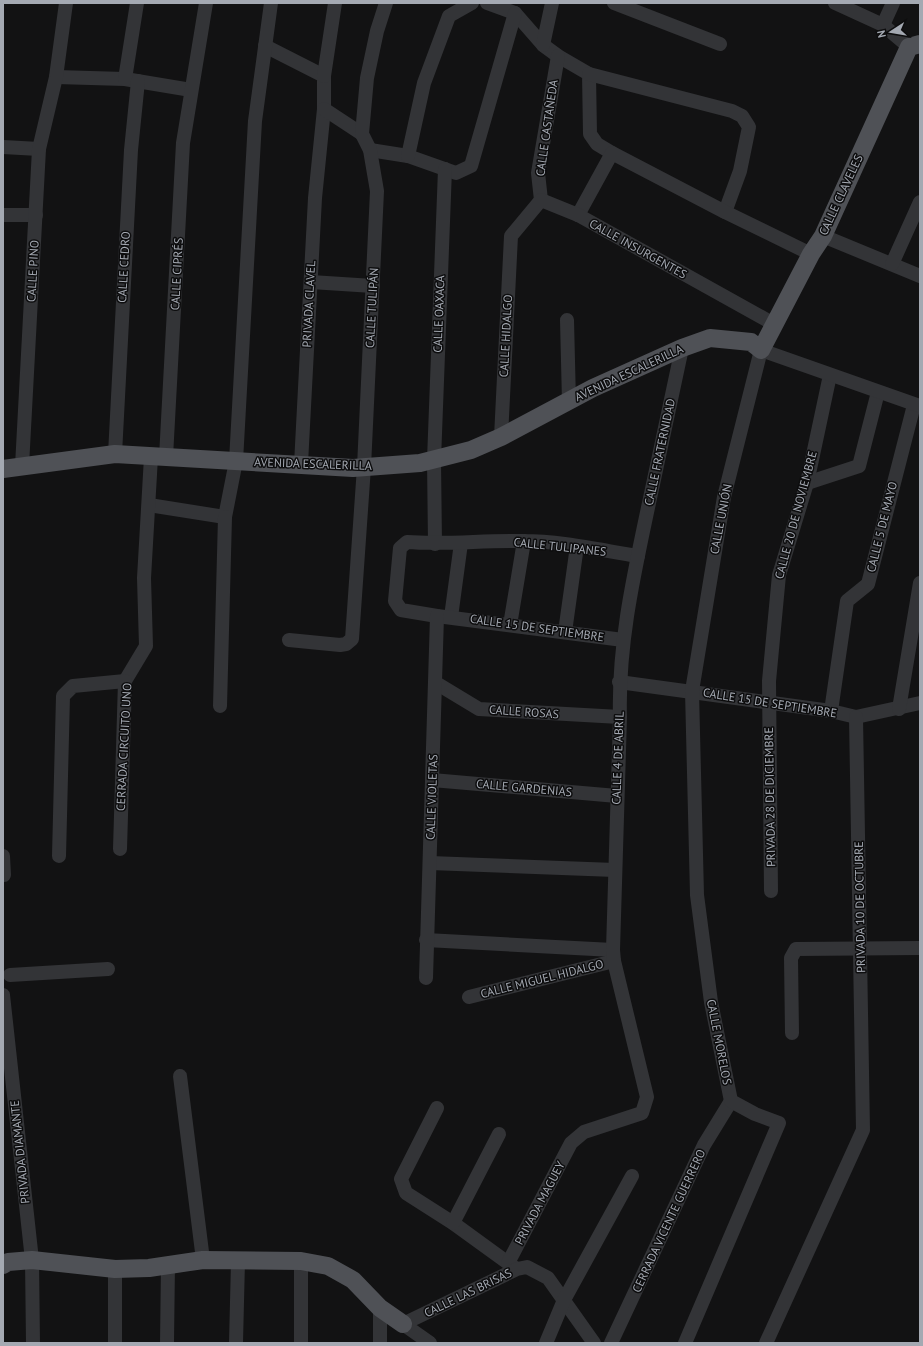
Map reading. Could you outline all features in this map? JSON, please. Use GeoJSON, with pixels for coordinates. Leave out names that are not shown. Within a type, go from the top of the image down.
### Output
{"type":"FeatureCollection","features":[{"type":"Feature","properties":{"kind":"main road","name":"CALLE CLAVELES"},"geometry":{"type":"LineString","coordinates":[[761,350],[811,254],[823,236],[914,46]]}},
{"type":"Feature","properties":{"kind":"main road","name":"AVENIDA ESCALERILLA"},"geometry":{"type":"LineString","coordinates":[[3,469],[115,454],[364,467],[420,463],[471,450],[501,437],[593,388],[682,348],[710,338],[751,342],[761,350]]}},
{"type":"Feature","properties":{"kind":"main road"},"geometry":{"type":"LineString","coordinates":[[3,1265],[8,1262],[32,1260],[115,1269],[203,1260],[301,1261],[328,1266],[352,1280],[380,1308],[403,1324]]}},
{"type":"Feature","properties":{"kind":"street","name":"CALLE PINO"},"geometry":{"type":"LineString","coordinates":[[22,466],[39,149],[56,77],[66,3]]}},
{"type":"Feature","properties":{"kind":"street","name":"CALLE CEDRO"},"geometry":{"type":"LineString","coordinates":[[115,454],[131,150],[132,80],[137,3]]}},
{"type":"Feature","properties":{"kind":"street","name":"CALLE CIPRÉS"},"geometry":{"type":"LineString","coordinates":[[149,506],[159,457],[183,143],[206,3]]}},
{"type":"Feature","properties":{"kind":"street"},"geometry":{"type":"LineString","coordinates":[[220,706],[225,517],[236,461],[255,121],[271,3]]}},
{"type":"Feature","properties":{"kind":"street","name":"PRIVADA CLAVEL"},"geometry":{"type":"LineString","coordinates":[[301,464],[316,174],[321,145],[324,109],[324,76],[335,3]]}},
{"type":"Feature","properties":{"kind":"street"},"geometry":{"type":"LineString","coordinates":[[324,109],[362,134],[367,78],[377,31],[386,3]]}},
{"type":"Feature","properties":{"kind":"street"},"geometry":{"type":"LineString","coordinates":[[408,156],[424,84],[449,16],[472,3]]}},
{"type":"Feature","properties":{"kind":"street"},"geometry":{"type":"LineString","coordinates":[[487,3],[515,13],[543,45],[558,56],[589,74],[732,111],[742,116],[749,126],[740,171],[725,212]]}},
{"type":"Feature","properties":{"kind":"street"},"geometry":{"type":"LineString","coordinates":[[543,45],[552,3]]}},
{"type":"Feature","properties":{"kind":"street"},"geometry":{"type":"LineString","coordinates":[[614,3],[720,44]]}},
{"type":"Feature","properties":{"kind":"street"},"geometry":{"type":"LineString","coordinates":[[835,3],[883,25],[914,46]]}},
{"type":"Feature","properties":{"kind":"street"},"geometry":{"type":"LineString","coordinates":[[883,25],[893,3]]}},
{"type":"Feature","properties":{"kind":"street"},"geometry":{"type":"LineString","coordinates":[[370,150],[408,156],[450,171],[471,166],[515,13]]}},
{"type":"Feature","properties":{"kind":"street"},"geometry":{"type":"LineString","coordinates":[[265,46],[324,76]]}},
{"type":"Feature","properties":{"kind":"street","name":"CALLE CASTAÑEDA"},"geometry":{"type":"LineString","coordinates":[[541,200],[538,172],[558,56]]}},
{"type":"Feature","properties":{"kind":"street"},"geometry":{"type":"LineString","coordinates":[[589,74],[590,134],[597,144],[725,212],[811,254]]}},
{"type":"Feature","properties":{"kind":"street"},"geometry":{"type":"LineString","coordinates":[[56,77],[132,80],[191,90]]}},
{"type":"Feature","properties":{"kind":"street","name":"CALLE TULIPÁN"},"geometry":{"type":"LineString","coordinates":[[289,640],[340,645],[346,644],[352,639],[364,467],[377,191],[370,150],[362,134]]}},
{"type":"Feature","properties":{"kind":"street"},"geometry":{"type":"LineString","coordinates":[[3,147],[39,149]]}},
{"type":"Feature","properties":{"kind":"street"},"geometry":{"type":"LineString","coordinates":[[578,215],[612,153]]}},
{"type":"Feature","properties":{"kind":"street","name":"CALLE OAXACA"},"geometry":{"type":"LineString","coordinates":[[435,544],[434,460],[450,171]]}},
{"type":"Feature","properties":{"kind":"street","name":"CALLE INSURGENTES"},"geometry":{"type":"LineString","coordinates":[[541,200],[578,215],[774,324]]}},
{"type":"Feature","properties":{"kind":"street","name":"CALLE HIDALGO"},"geometry":{"type":"LineString","coordinates":[[501,437],[511,236],[541,200]]}},
{"type":"Feature","properties":{"kind":"street"},"geometry":{"type":"LineString","coordinates":[[892,264],[920,202]]}},
{"type":"Feature","properties":{"kind":"street"},"geometry":{"type":"LineString","coordinates":[[3,215],[36,216]]}},
{"type":"Feature","properties":{"kind":"street"},"geometry":{"type":"LineString","coordinates":[[823,236],[920,276]]}},
{"type":"Feature","properties":{"kind":"street"},"geometry":{"type":"LineString","coordinates":[[311,282],[373,286]]}},
{"type":"Feature","properties":{"kind":"street"},"geometry":{"type":"LineString","coordinates":[[567,320],[569,402]]}},
{"type":"Feature","properties":{"kind":"street","name":"CALLE FRATERNIDAD"},"geometry":{"type":"LineString","coordinates":[[638,556],[682,348]]}},
{"type":"Feature","properties":{"kind":"street"},"geometry":{"type":"LineString","coordinates":[[761,350],[917,406]]}},
{"type":"Feature","properties":{"kind":"street","name":"CALLE UNIÓN"},"geometry":{"type":"LineString","coordinates":[[692,691],[724,497],[761,350]]}},
{"type":"Feature","properties":{"kind":"street","name":"CALLE 20 DE NOVIEMBRE"},"geometry":{"type":"LineString","coordinates":[[769,704],[769,681],[779,575],[807,483],[830,375]]}},
{"type":"Feature","properties":{"kind":"street"},"geometry":{"type":"LineString","coordinates":[[807,483],[858,466],[878,392]]}},
{"type":"Feature","properties":{"kind":"street","name":"CALLE 5 DE MAYO"},"geometry":{"type":"LineString","coordinates":[[831,711],[847,601],[868,584],[917,406]]}},
{"type":"Feature","properties":{"kind":"street"},"geometry":{"type":"LineString","coordinates":[[149,506],[225,517]]}},
{"type":"Feature","properties":{"kind":"street","name":"CERRADA CIRCUITO UNO"},"geometry":{"type":"LineString","coordinates":[[120,849],[126,681],[146,646],[144,578],[149,506]]}},
{"type":"Feature","properties":{"kind":"street"},"geometry":{"type":"LineString","coordinates":[[510,625],[524,541]]}},
{"type":"Feature","properties":{"kind":"street","name":"CALLE TULIPANES"},"geometry":{"type":"LineString","coordinates":[[437,616],[401,610],[395,601],[400,548],[407,542],[435,544],[524,541],[577,546],[638,556]]}},
{"type":"Feature","properties":{"kind":"street"},"geometry":{"type":"LineString","coordinates":[[437,616],[451,617],[461,543]]}},
{"type":"Feature","properties":{"kind":"street"},"geometry":{"type":"LineString","coordinates":[[565,632],[577,546]]}},
{"type":"Feature","properties":{"kind":"street","name":"CALLE 4 DE ABRIL"},"geometry":{"type":"LineString","coordinates":[[571,1143],[584,1132],[642,1113],[647,1097],[614,955],[614,870],[620,717],[619,682],[623,640],[638,556]]}},
{"type":"Feature","properties":{"kind":"street"},"geometry":{"type":"LineString","coordinates":[[899,709],[920,583]]}},
{"type":"Feature","properties":{"kind":"street","name":"CALLE VIOLETAS"},"geometry":{"type":"LineString","coordinates":[[426,978],[437,616]]}},
{"type":"Feature","properties":{"kind":"street","name":"CALLE 15 DE SEPTIEMBRE"},"geometry":{"type":"LineString","coordinates":[[451,617],[623,640]]}},
{"type":"Feature","properties":{"kind":"street"},"geometry":{"type":"LineString","coordinates":[[59,856],[63,696],[73,686],[126,681]]}},
{"type":"Feature","properties":{"kind":"street","name":"CALLE 15 DE SEPTIEMBRE"},"geometry":{"type":"LineString","coordinates":[[619,682],[692,691],[769,704],[831,711],[856,717],[899,709],[920,703]]}},
{"type":"Feature","properties":{"kind":"street","name":"CALLE ROSAS"},"geometry":{"type":"LineString","coordinates":[[436,683],[479,710],[620,717]]}},
{"type":"Feature","properties":{"kind":"street","name":"CALLE MORELOS"},"geometry":{"type":"LineString","coordinates":[[685,1343],[780,1123],[755,1114],[731,1101],[711,1002],[697,894],[692,691]]}},
{"type":"Feature","properties":{"kind":"street","name":"PRIVADA 28 DE DICIEMBRE"},"geometry":{"type":"LineString","coordinates":[[769,704],[771,891]]}},
{"type":"Feature","properties":{"kind":"street","name":"PRIVADA 10 DE OCTUBRE"},"geometry":{"type":"LineString","coordinates":[[766,1343],[863,1130],[864,1096],[856,717]]}},
{"type":"Feature","properties":{"kind":"street","name":"CALLE GARDENIAS"},"geometry":{"type":"LineString","coordinates":[[432,780],[617,796]]}},
{"type":"Feature","properties":{"kind":"street"},"geometry":{"type":"LineString","coordinates":[[3,856],[4,875]]}},
{"type":"Feature","properties":{"kind":"street"},"geometry":{"type":"LineString","coordinates":[[430,863],[614,870]]}},
{"type":"Feature","properties":{"kind":"street"},"geometry":{"type":"LineString","coordinates":[[426,940],[614,955]]}},
{"type":"Feature","properties":{"kind":"street"},"geometry":{"type":"LineString","coordinates":[[792,1033],[791,958],[796,949],[861,950],[920,948]]}},
{"type":"Feature","properties":{"kind":"street","name":"CALLE MIGUEL HIDALGO"},"geometry":{"type":"LineString","coordinates":[[469,997],[614,955]]}},
{"type":"Feature","properties":{"kind":"street","name":"PRIVADA DIAMANTE"},"geometry":{"type":"LineString","coordinates":[[33,1343],[32,1260],[3,995],[7,972],[108,969]]}},
{"type":"Feature","properties":{"kind":"street"},"geometry":{"type":"LineString","coordinates":[[180,1076],[203,1260]]}},
{"type":"Feature","properties":{"kind":"street","name":"CERRADA VICENTE GUERRERO"},"geometry":{"type":"LineString","coordinates":[[611,1343],[704,1145],[731,1101]]}},
{"type":"Feature","properties":{"kind":"street"},"geometry":{"type":"LineString","coordinates":[[437,1108],[401,1179],[406,1193],[452,1222],[512,1266]]}},
{"type":"Feature","properties":{"kind":"street"},"geometry":{"type":"LineString","coordinates":[[452,1222],[499,1134]]}},
{"type":"Feature","properties":{"kind":"street","name":"PRIVADA MAGUEY"},"geometry":{"type":"LineString","coordinates":[[512,1266],[571,1143]]}},
{"type":"Feature","properties":{"kind":"street"},"geometry":{"type":"LineString","coordinates":[[546,1343],[564,1300],[632,1176]]}},
{"type":"Feature","properties":{"kind":"street"},"geometry":{"type":"LineString","coordinates":[[236,1343],[238,1261]]}},
{"type":"Feature","properties":{"kind":"street"},"geometry":{"type":"LineString","coordinates":[[301,1261],[301,1343]]}},
{"type":"Feature","properties":{"kind":"street"},"geometry":{"type":"LineString","coordinates":[[167,1343],[168,1264]]}},
{"type":"Feature","properties":{"kind":"street","name":"CALLE LAS BRISAS"},"geometry":{"type":"LineString","coordinates":[[403,1324],[512,1266],[527,1267],[548,1278],[594,1343]]}},
{"type":"Feature","properties":{"kind":"street"},"geometry":{"type":"LineString","coordinates":[[115,1269],[115,1343]]}},
{"type":"Feature","properties":{"kind":"street"},"geometry":{"type":"LineString","coordinates":[[380,1308],[380,1343]]}},
{"type":"Feature","properties":{"kind":"street"},"geometry":{"type":"LineString","coordinates":[[403,1324],[430,1343]]}}]}
